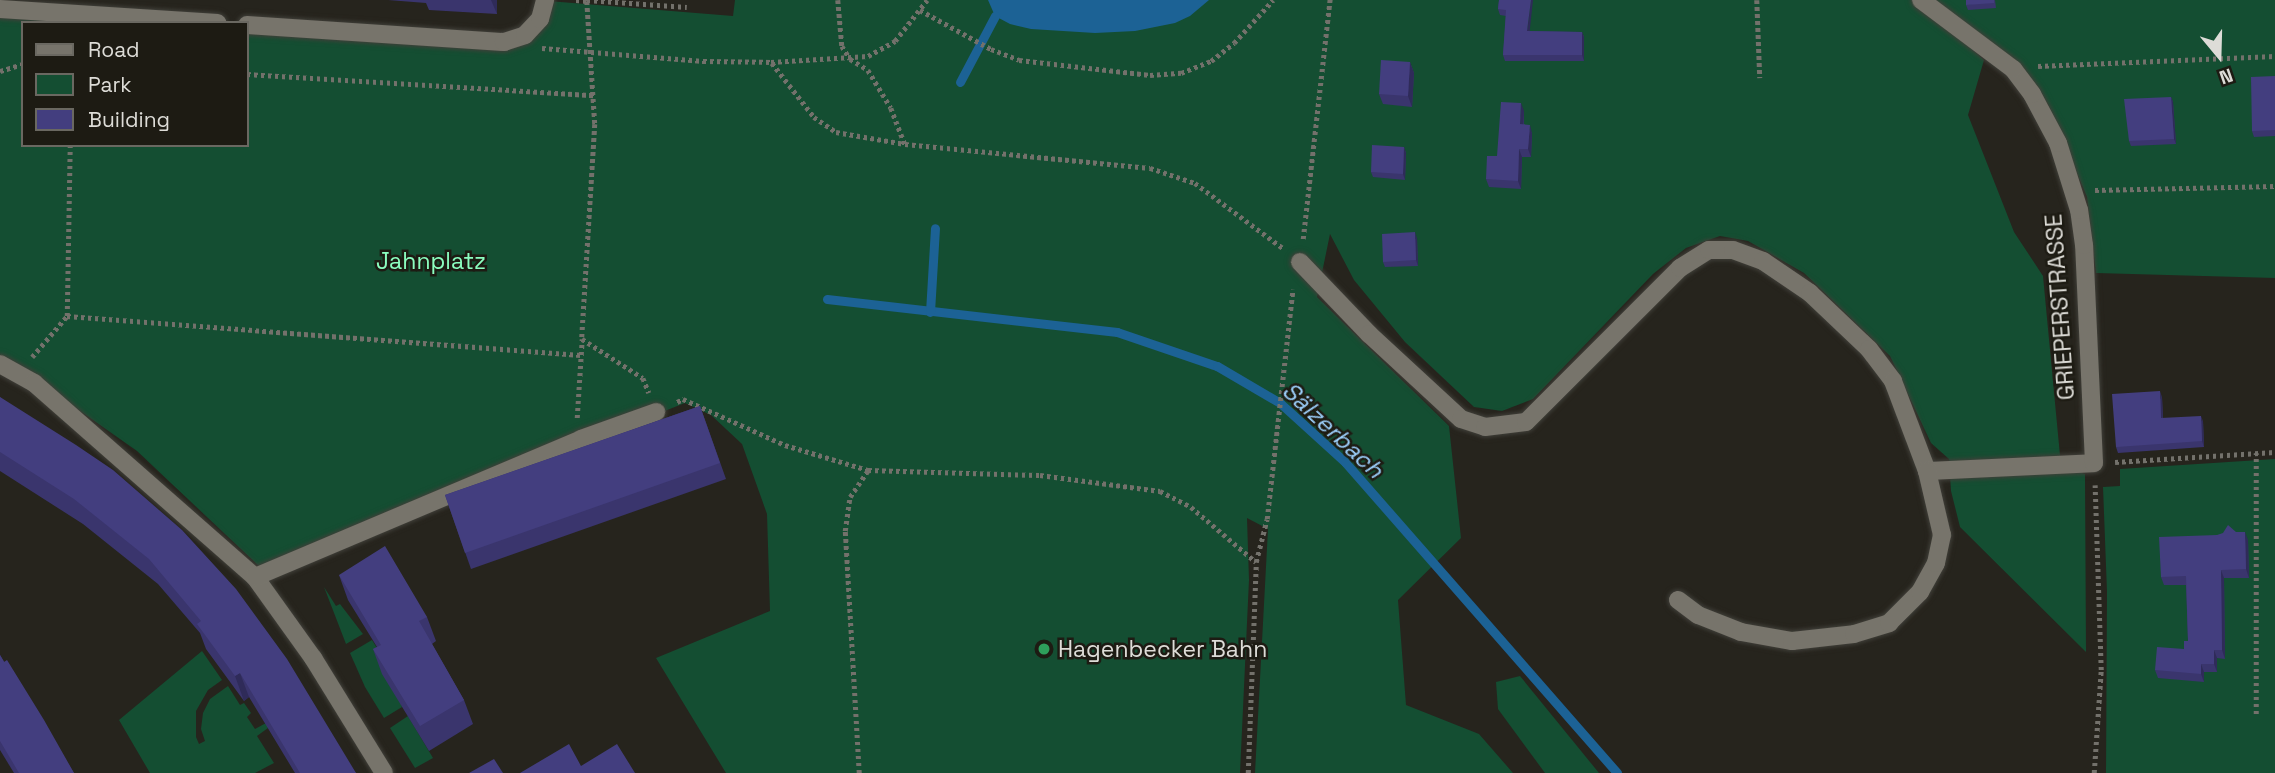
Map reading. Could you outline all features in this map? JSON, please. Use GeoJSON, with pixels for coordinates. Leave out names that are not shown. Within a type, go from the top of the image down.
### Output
{"type":"FeatureCollection","features":[{"type":"Feature","properties":{"kind":"street"},"geometry":{"type":"LineString","coordinates":[[248,25],[504,42],[525,35],[540,19],[545,0]]}},
{"type":"Feature","properties":{"kind":"street","name":"GRIEPERSTRASSE"},"geometry":{"type":"LineString","coordinates":[[1921,0],[2013,69],[2046,116],[2073,188],[2084,245],[2094,463]]}},
{"type":"Feature","properties":{"kind":"street"},"geometry":{"type":"LineString","coordinates":[[0,9],[187,21]]}},
{"type":"Feature","properties":{"kind":"street"},"geometry":{"type":"LineString","coordinates":[[1300,262],[1369,334],[1461,419],[1485,427],[1507,426],[1532,418],[1680,268],[1709,250],[1733,250],[1763,261],[1810,293],[1869,349],[1893,381],[1927,471],[1942,535],[1937,564],[1920,592],[1889,623],[1854,634],[1792,640],[1741,632],[1698,615],[1678,600]]}},
{"type":"Feature","properties":{"kind":"street"},"geometry":{"type":"LineString","coordinates":[[0,364],[34,383],[255,577],[313,658],[384,773]]}},
{"type":"Feature","properties":{"kind":"street"},"geometry":{"type":"LineString","coordinates":[[255,577],[581,439],[656,412]]}},
{"type":"Feature","properties":{"kind":"street"},"geometry":{"type":"LineString","coordinates":[[1927,471],[2094,463]]}},
{"type":"Feature","properties":{"kind":"path"},"geometry":{"type":"LineString","coordinates":[[576,0],[687,7]]}},
{"type":"Feature","properties":{"kind":"path"},"geometry":{"type":"LineString","coordinates":[[581,439],[577,417],[595,124],[587,0]]}},
{"type":"Feature","properties":{"kind":"path"},"geometry":{"type":"LineString","coordinates":[[838,0],[842,46],[850,59],[868,70],[891,108],[905,144]]}},
{"type":"Feature","properties":{"kind":"path"},"geometry":{"type":"LineString","coordinates":[[525,35],[543,49],[589,53],[771,62],[850,59],[869,56],[888,46],[926,0]]}},
{"type":"Feature","properties":{"kind":"path"},"geometry":{"type":"LineString","coordinates":[[920,10],[990,49],[1019,60],[1120,74],[1181,73],[1194,69],[1226,51],[1273,0]]}},
{"type":"Feature","properties":{"kind":"path"},"geometry":{"type":"LineString","coordinates":[[1300,262],[1330,0]]}},
{"type":"Feature","properties":{"kind":"path"},"geometry":{"type":"LineString","coordinates":[[1756,0],[1760,78]]}},
{"type":"Feature","properties":{"kind":"path"},"geometry":{"type":"LineString","coordinates":[[2013,69],[2275,56]]}},
{"type":"Feature","properties":{"kind":"path"},"geometry":{"type":"LineString","coordinates":[[771,62],[814,117],[836,132],[905,144],[1150,168],[1195,183],[1223,201],[1300,262]]}},
{"type":"Feature","properties":{"kind":"path"},"geometry":{"type":"LineString","coordinates":[[0,71],[21,65]]}},
{"type":"Feature","properties":{"kind":"path"},"geometry":{"type":"LineString","coordinates":[[248,74],[593,94]]}},
{"type":"Feature","properties":{"kind":"path"},"geometry":{"type":"LineString","coordinates":[[18,374],[67,316],[70,147]]}},
{"type":"Feature","properties":{"kind":"path"},"geometry":{"type":"LineString","coordinates":[[2073,188],[2275,186]]}},
{"type":"Feature","properties":{"kind":"path"},"geometry":{"type":"LineString","coordinates":[[1248,773],[1256,562],[1267,519],[1292,294]]}},
{"type":"Feature","properties":{"kind":"path"},"geometry":{"type":"LineString","coordinates":[[67,316],[581,355]]}},
{"type":"Feature","properties":{"kind":"path"},"geometry":{"type":"LineString","coordinates":[[583,339],[643,378],[656,412]]}},
{"type":"Feature","properties":{"kind":"path"},"geometry":{"type":"LineString","coordinates":[[683,399],[785,445],[868,470],[1040,475],[1160,491],[1191,507],[1256,562]]}},
{"type":"Feature","properties":{"kind":"path"},"geometry":{"type":"LineString","coordinates":[[2094,773],[2101,670],[2094,463],[2275,452]]}},
{"type":"Feature","properties":{"kind":"path"},"geometry":{"type":"LineString","coordinates":[[2256,453],[2256,714]]}},
{"type":"Feature","properties":{"kind":"path"},"geometry":{"type":"LineString","coordinates":[[859,773],[845,531],[850,497],[868,470]]}},
{"type":"Feature","properties":{"kind":"green space","name":"Jahnplatz"},"geometry":{"type":"Polygon","coordinates":[[[735,0],[2275,0],[2275,278],[2096,273],[2087,197],[2048,104],[2011,63],[1966,44],[1984,60],[1968,115],[2014,232],[2043,276],[2061,466],[2085,474],[2086,652],[1960,527],[1951,491],[1949,459],[1931,443],[1890,356],[1804,273],[1748,241],[1720,236],[1686,248],[1653,274],[1533,399],[1502,411],[1474,407],[1405,342],[1354,280],[1330,234],[1317,297],[1449,426],[1461,538],[1398,600],[1406,705],[1479,734],[1513,773],[1255,773],[1268,529],[1247,518],[1249,580],[1240,773],[726,773],[656,658],[770,611],[767,514],[742,444],[711,415],[685,403],[262,569],[137,451],[36,380],[0,359],[0,14],[117,21],[21,21],[21,147],[248,147],[248,29],[504,46],[548,1],[733,16],[735,0]]]}},
{"type":"Feature","properties":{"kind":"green space"},"geometry":{"type":"Polygon","coordinates":[[[2275,459],[2275,773],[2106,773],[2107,592],[2103,487],[2120,486],[2120,469],[2275,459]]]}},
{"type":"Feature","properties":{"kind":"green space"},"geometry":{"type":"Polygon","coordinates":[[[324,587],[336,606],[340,604],[363,634],[346,644],[324,587]]]}},
{"type":"Feature","properties":{"kind":"green space"},"geometry":{"type":"Polygon","coordinates":[[[372,640],[390,669],[402,707],[384,718],[365,687],[350,653],[372,640]]]}},
{"type":"Feature","properties":{"kind":"green space"},"geometry":{"type":"Polygon","coordinates":[[[202,651],[222,680],[208,690],[196,711],[196,737],[199,744],[205,741],[201,729],[203,713],[210,699],[228,686],[240,705],[244,703],[251,713],[247,717],[255,729],[266,723],[268,728],[257,736],[274,763],[255,773],[150,773],[119,720],[202,651]]]}},
{"type":"Feature","properties":{"kind":"green space"},"geometry":{"type":"Polygon","coordinates":[[[1520,676],[1599,773],[1545,773],[1498,709],[1496,682],[1520,676]]]}},
{"type":"Feature","properties":{"kind":"green space"},"geometry":{"type":"Polygon","coordinates":[[[408,716],[433,758],[415,768],[390,728],[408,716]]]}},
{"type":"Feature","properties":{"kind":"water"},"geometry":{"type":"Polygon","coordinates":[[[988,0],[1209,0],[1190,16],[1175,23],[1135,31],[1095,33],[1031,29],[1010,24],[995,16],[988,0]]]}},
{"type":"Feature","properties":{"kind":"building"},"geometry":{"type":"Polygon","coordinates":[[[1499,0],[1531,0],[1527,31],[1582,32],[1582,55],[1503,55],[1506,10],[1498,9],[1499,0]]]}},
{"type":"Feature","properties":{"kind":"building"},"geometry":{"type":"Polygon","coordinates":[[[1966,0],[1994,0],[1994,3],[1966,5],[1966,0]]]}},
{"type":"Feature","properties":{"kind":"building"},"geometry":{"type":"Polygon","coordinates":[[[1381,60],[1410,62],[1408,96],[1379,94],[1381,60]]]}},
{"type":"Feature","properties":{"kind":"building"},"geometry":{"type":"Polygon","coordinates":[[[2275,76],[2275,130],[2252,131],[2251,77],[2275,76]]]}},
{"type":"Feature","properties":{"kind":"building"},"geometry":{"type":"Polygon","coordinates":[[[2171,97],[2174,139],[2129,141],[2124,99],[2171,97]]]}},
{"type":"Feature","properties":{"kind":"building"},"geometry":{"type":"Polygon","coordinates":[[[1501,102],[1521,103],[1520,124],[1530,125],[1528,149],[1519,149],[1518,181],[1486,179],[1487,156],[1497,156],[1501,102]]]}},
{"type":"Feature","properties":{"kind":"building"},"geometry":{"type":"Polygon","coordinates":[[[1372,145],[1404,147],[1403,174],[1371,172],[1372,145]]]}},
{"type":"Feature","properties":{"kind":"building"},"geometry":{"type":"Polygon","coordinates":[[[1415,232],[1416,260],[1383,262],[1382,234],[1415,232]]]}},
{"type":"Feature","properties":{"kind":"building"},"geometry":{"type":"Polygon","coordinates":[[[2160,391],[2161,418],[2201,416],[2202,441],[2116,447],[2112,394],[2160,391]]]}},
{"type":"Feature","properties":{"kind":"building"},"geometry":{"type":"Polygon","coordinates":[[[0,397],[113,470],[182,530],[236,589],[287,659],[356,773],[300,773],[240,673],[235,676],[197,624],[201,621],[149,559],[74,499],[0,452],[0,397]]]}},
{"type":"Feature","properties":{"kind":"building"},"geometry":{"type":"Polygon","coordinates":[[[700,406],[720,463],[465,553],[445,495],[700,406]]]}},
{"type":"Feature","properties":{"kind":"building"},"geometry":{"type":"Polygon","coordinates":[[[2228,525],[2236,532],[2245,532],[2246,569],[2221,570],[2222,650],[2214,650],[2214,664],[2201,664],[2201,674],[2155,670],[2157,647],[2184,649],[2184,641],[2188,641],[2186,576],[2161,577],[2159,537],[2217,535],[2223,533],[2228,525]]]}},
{"type":"Feature","properties":{"kind":"building"},"geometry":{"type":"Polygon","coordinates":[[[385,546],[427,617],[419,621],[464,700],[420,726],[373,649],[381,645],[339,575],[385,546]]]}},
{"type":"Feature","properties":{"kind":"building"},"geometry":{"type":"Polygon","coordinates":[[[0,655],[4,662],[7,660],[74,773],[19,773],[0,741],[0,655]]]}},
{"type":"Feature","properties":{"kind":"building"},"geometry":{"type":"Polygon","coordinates":[[[569,744],[581,766],[617,744],[635,773],[520,773],[569,744]]]}},
{"type":"Feature","properties":{"kind":"building"},"geometry":{"type":"Polygon","coordinates":[[[494,759],[503,773],[469,773],[494,759]]]}},
{"type":"Feature","properties":{"kind":"waterway"},"geometry":{"type":"LineString","coordinates":[[960,82],[995,16]]}},
{"type":"Feature","properties":{"kind":"waterway"},"geometry":{"type":"LineString","coordinates":[[930,312],[935,228]]}},
{"type":"Feature","properties":{"kind":"waterway","name":"Sälzerbach"},"geometry":{"type":"LineString","coordinates":[[827,299],[1117,332],[1217,366],[1280,403],[1345,462],[1617,773]]}},
{"type":"Feature","properties":{"kind":"place","name":"Hagenbecker Bahn"},"geometry":{"type":"Point","coordinates":[1044,649]}}]}
